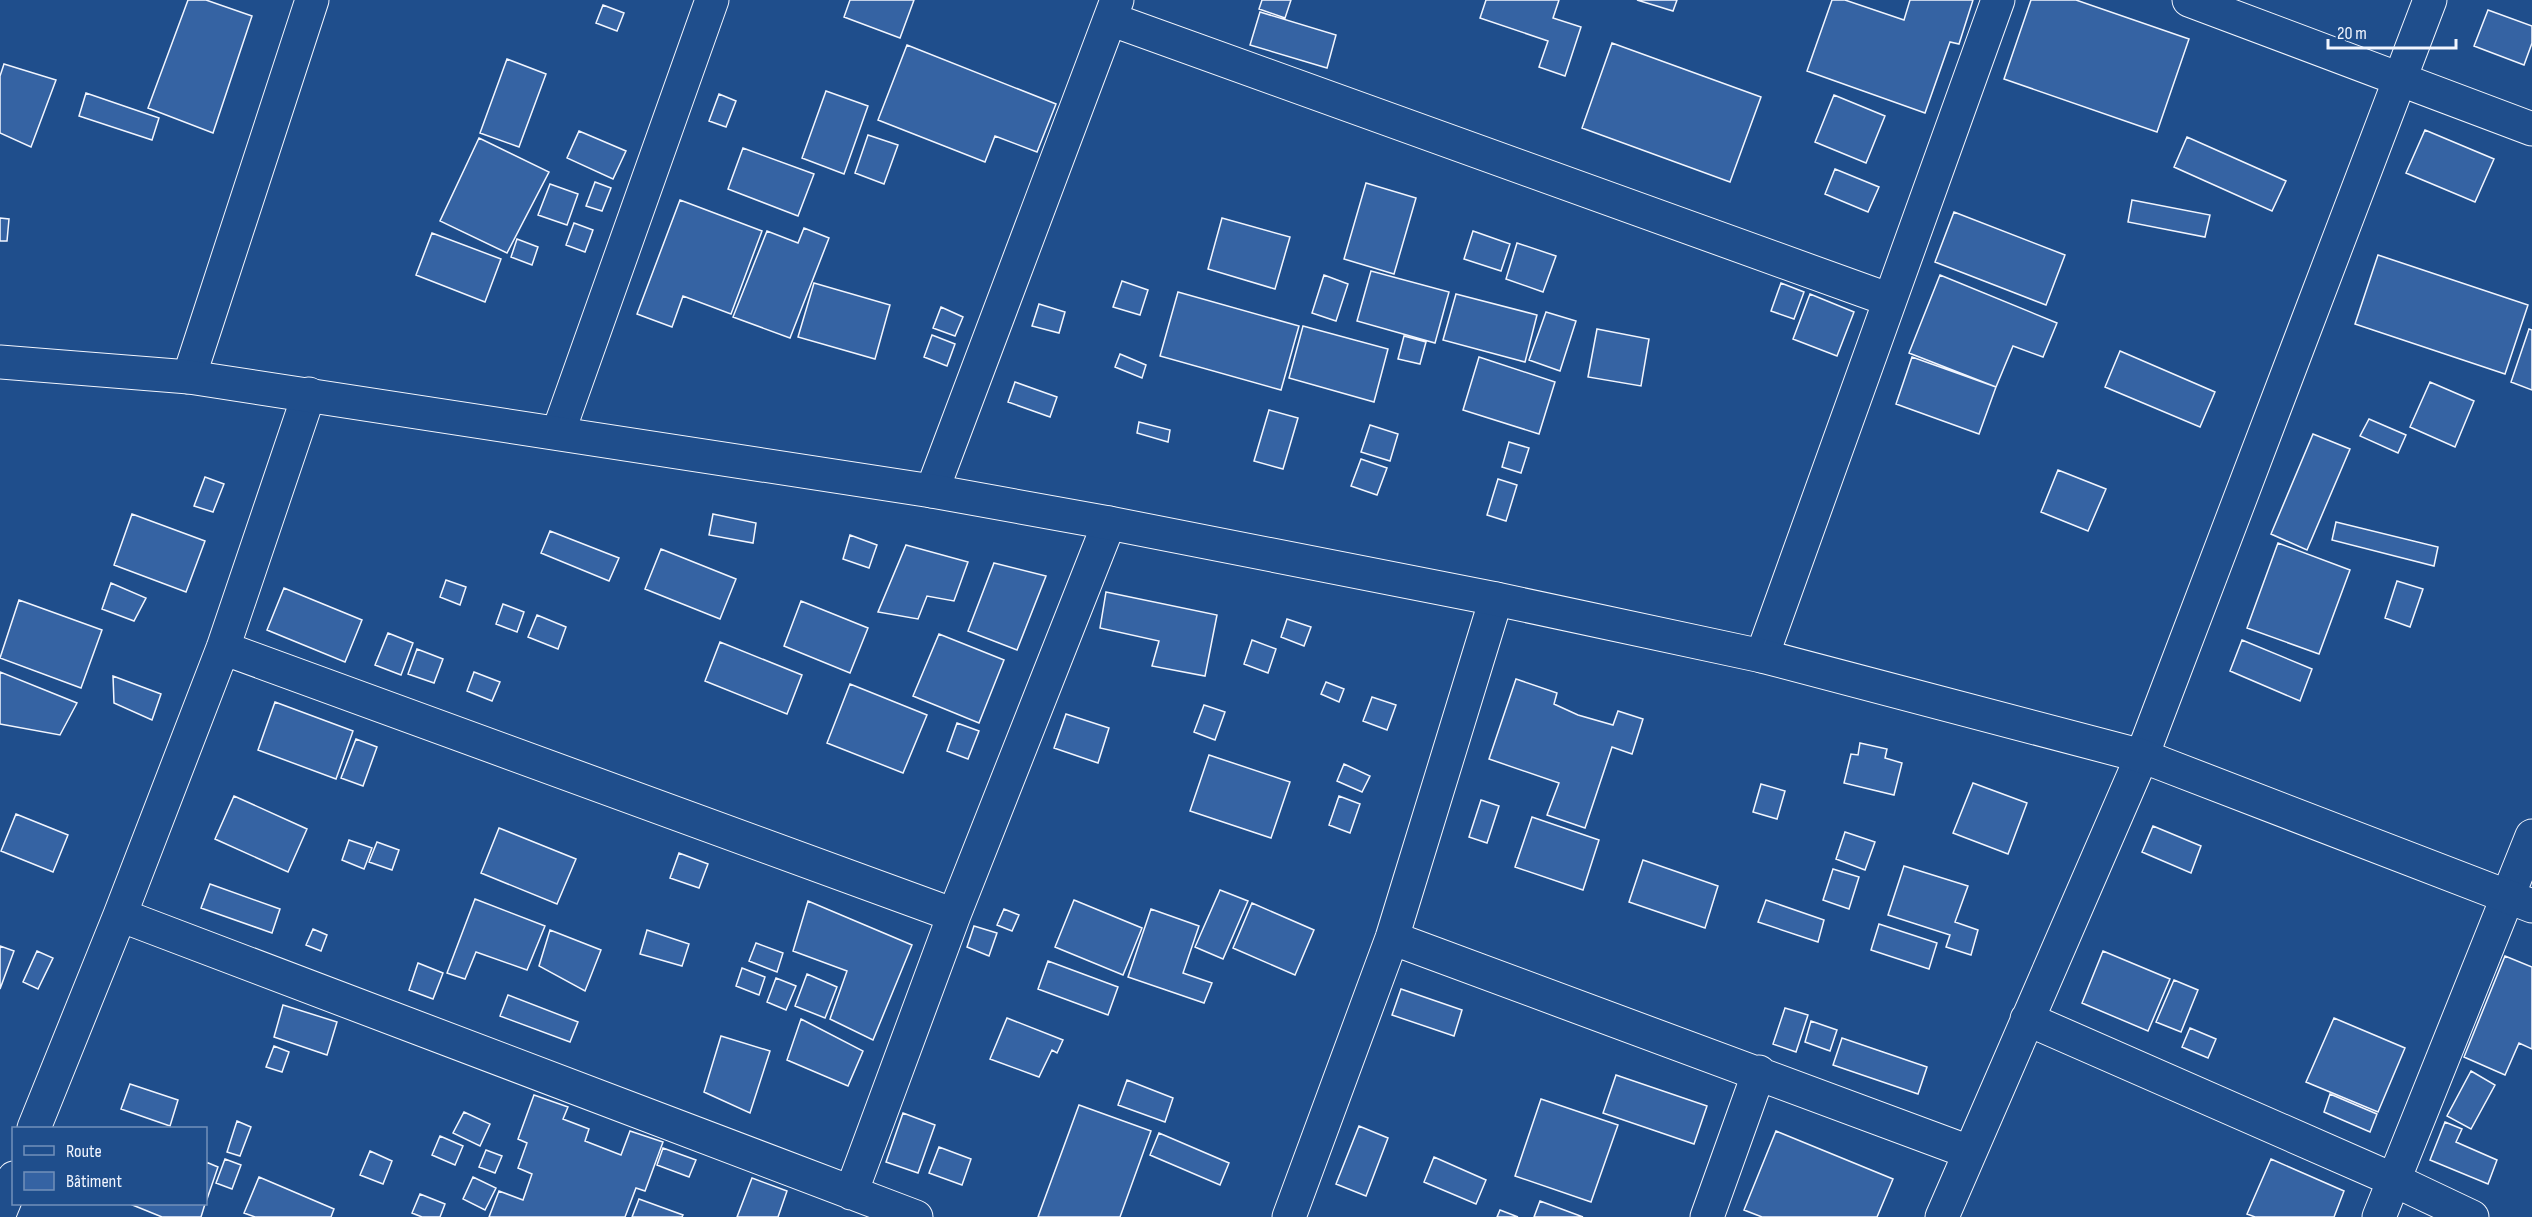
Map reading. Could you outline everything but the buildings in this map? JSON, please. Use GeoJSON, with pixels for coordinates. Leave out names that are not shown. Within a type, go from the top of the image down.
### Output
{"type":"FeatureCollection","features":[{"type":"Feature","properties":{"kind":"street"},"geometry":{"type":"LineString","coordinates":[[189,377],[312,0]]}},
{"type":"Feature","properties":{"kind":"street"},"geometry":{"type":"LineString","coordinates":[[558,433],[712,0]]}},
{"type":"Feature","properties":{"kind":"street"},"geometry":{"type":"LineString","coordinates":[[1762,656],[1998,0]]}},
{"type":"Feature","properties":{"kind":"street"},"geometry":{"type":"LineString","coordinates":[[2189,0],[2532,129]]}},
{"type":"Feature","properties":{"kind":"street"},"geometry":{"type":"LineString","coordinates":[[1942,1217],[2142,756],[2430,0]]}},
{"type":"Feature","properties":{"kind":"street"},"geometry":{"type":"LineString","coordinates":[[932,491],[1114,9],[1890,300]]}},
{"type":"Feature","properties":{"kind":"street"},"geometry":{"type":"LineString","coordinates":[[0,362],[189,377],[932,491],[1109,523],[1496,599],[1762,656],[2142,756],[2520,901]]}},
{"type":"Feature","properties":{"kind":"street"},"geometry":{"type":"LineString","coordinates":[[34,1127],[120,915],[223,648],[309,394]]}},
{"type":"Feature","properties":{"kind":"street"},"geometry":{"type":"LineString","coordinates":[[851,1193],[954,915],[1109,523]]}},
{"type":"Feature","properties":{"kind":"street"},"geometry":{"type":"LineString","coordinates":[[1289,1217],[1392,938],[1496,599]]}},
{"type":"Feature","properties":{"kind":"street"},"geometry":{"type":"LineString","coordinates":[[223,648],[954,915]]}},
{"type":"Feature","properties":{"kind":"street"},"geometry":{"type":"LineString","coordinates":[[2379,1217],[2520,901],[2532,836]]}},
{"type":"Feature","properties":{"kind":"street"},"geometry":{"type":"LineString","coordinates":[[120,915],[916,1217]]}},
{"type":"Feature","properties":{"kind":"street"},"geometry":{"type":"LineString","coordinates":[[1392,938],[1759,1072],[1969,1152]]}},
{"type":"Feature","properties":{"kind":"street"},"geometry":{"type":"LineString","coordinates":[[2027,1020],[2394,1180],[2472,1217]]}},
{"type":"Feature","properties":{"kind":"street"},"geometry":{"type":"LineString","coordinates":[[1707,1217],[1759,1072]]}},
{"type":"Feature","properties":{"kind":"street"},"geometry":{"type":"LineString","coordinates":[[0,1212],[12,1183]]}}]}
